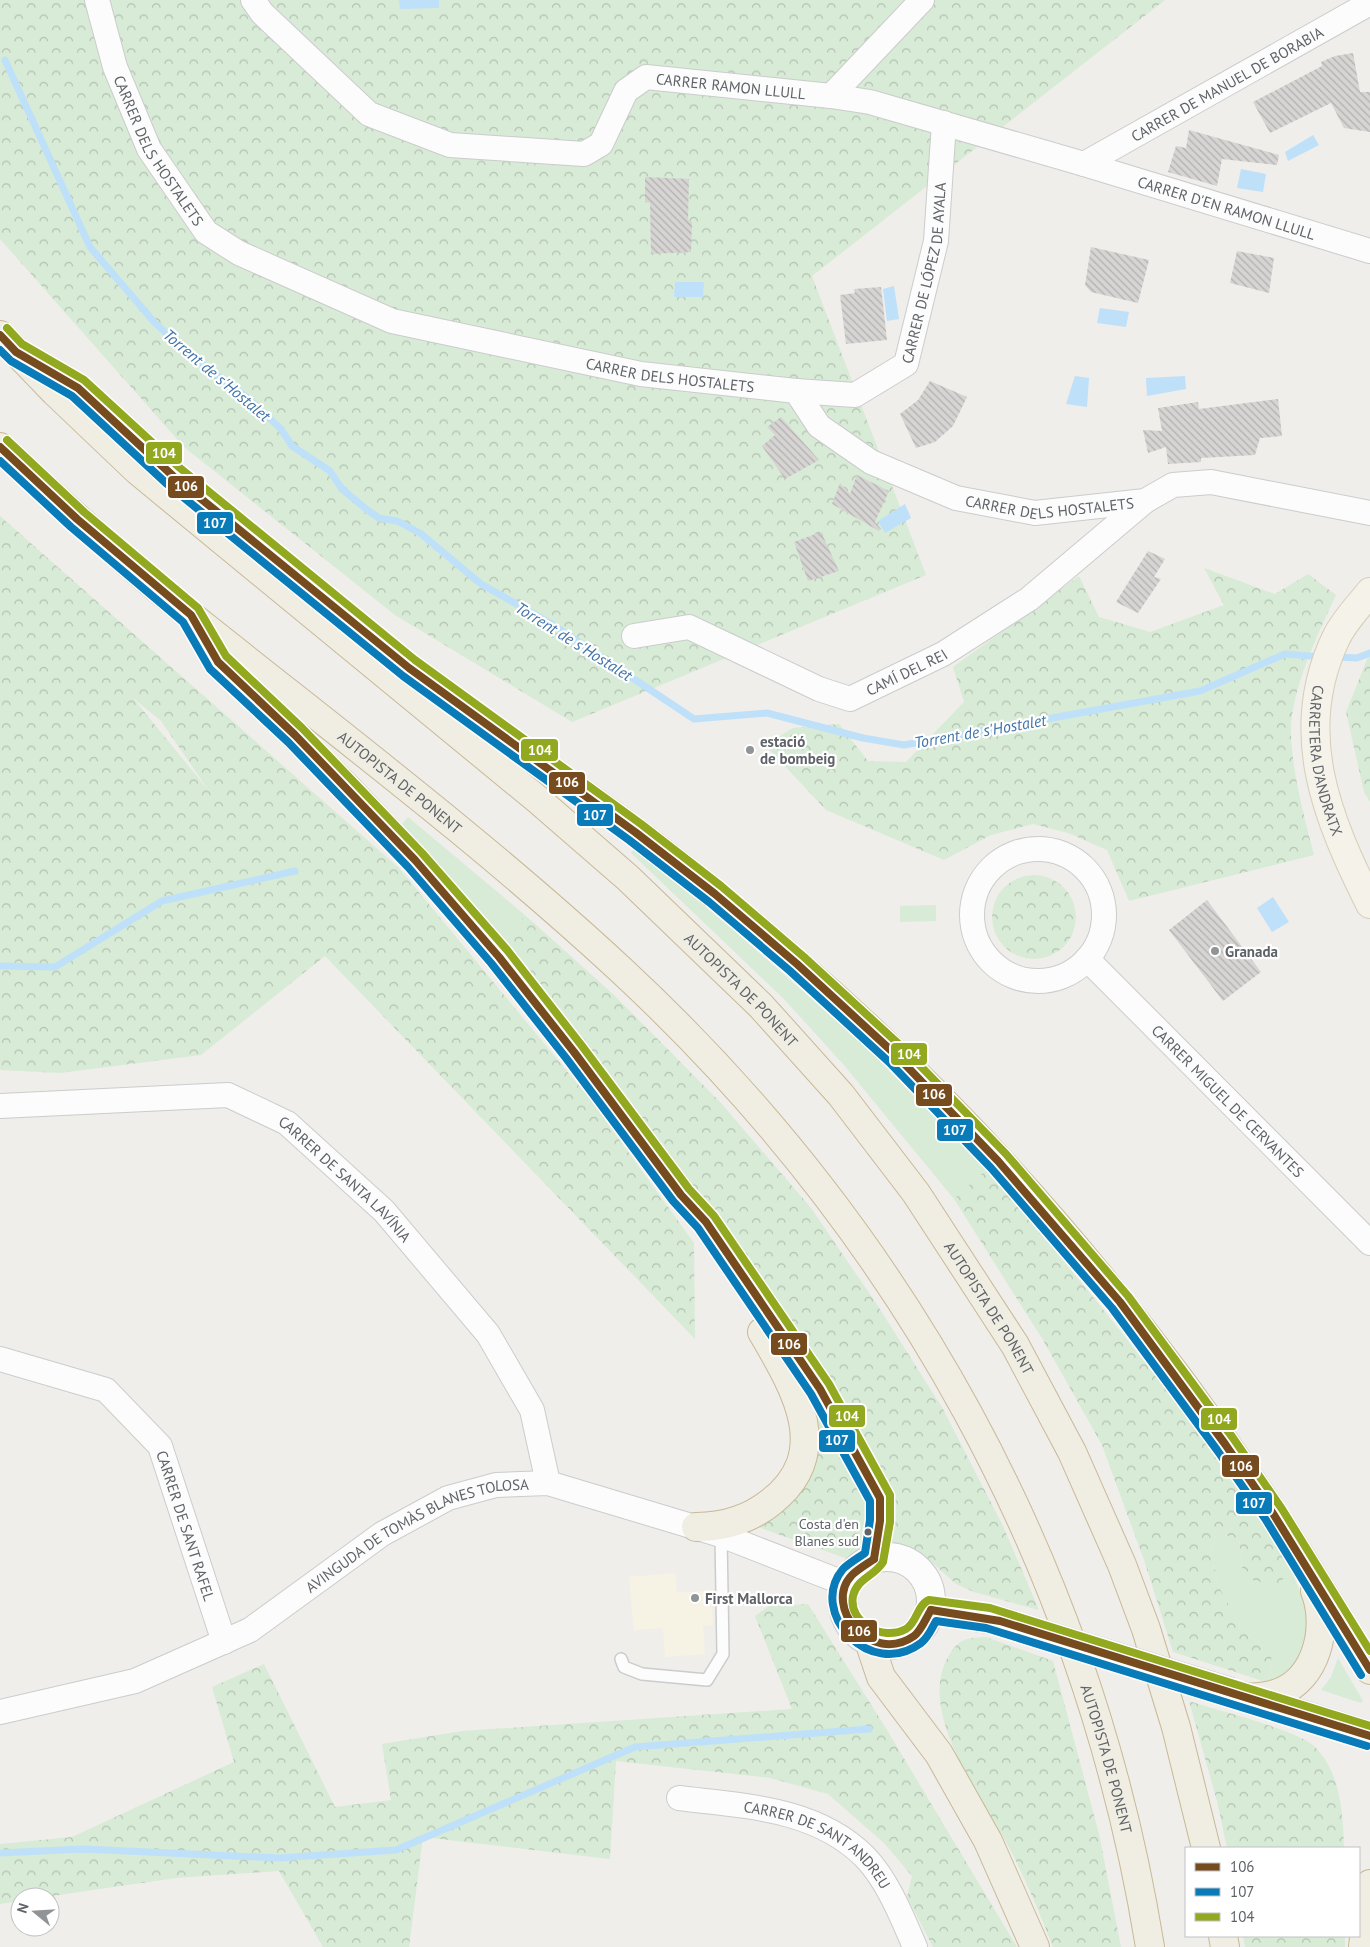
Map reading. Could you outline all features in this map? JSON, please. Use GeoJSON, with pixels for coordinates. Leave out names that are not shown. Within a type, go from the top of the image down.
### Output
{"type":"FeatureCollection","features":[{"type":"Feature","properties":{"kind":"highway"},"geometry":{"type":"LineString","coordinates":[[8,343],[78,388],[173,476],[409,668],[635,832],[715,894],[797,964],[896,1056],[1023,1188],[1120,1302],[1225,1444],[1307,1569],[1370,1670]]}},
{"type":"Feature","properties":{"kind":"highway","name":"AUTOPISTA DE PONENT"},"geometry":{"type":"LineString","coordinates":[[8,343],[96,432],[167,496],[529,793],[628,878],[761,1006],[846,1102],[916,1193],[1015,1345],[1072,1452],[1122,1565],[1146,1630],[1176,1727],[1206,1847]]}},
{"type":"Feature","properties":{"kind":"highway","name":"AUTOPISTA DE PONENT"},"geometry":{"type":"LineString","coordinates":[[0,446],[77,519],[191,615],[493,857],[622,971],[705,1053],[780,1136],[881,1268],[957,1393],[1015,1505],[1042,1565],[1085,1683],[1105,1746],[1130,1843],[1150,1947]]}},
{"type":"Feature","properties":{"kind":"highway"},"geometry":{"type":"LineString","coordinates":[[191,615],[218,662],[262,702],[415,860],[499,958],[574,1052],[680,1196],[772,1348],[801,1409],[805,1427],[805,1450],[800,1470],[782,1494],[768,1505],[735,1521],[712,1527],[709,1531]]}},
{"type":"Feature","properties":{"kind":"highway"},"geometry":{"type":"LineString","coordinates":[[680,1196],[706,1222],[820,1389],[880,1498],[880,1521],[874,1559]]}},
{"type":"Feature","properties":{"kind":"highway"},"geometry":{"type":"LineString","coordinates":[[1239,1695],[1271,1695],[1290,1686],[1311,1663],[1318,1647],[1321,1621],[1317,1597],[1307,1569]]}},
{"type":"Feature","properties":{"kind":"highway"},"geometry":{"type":"LineString","coordinates":[[869,1641],[881,1677],[939,1754],[988,1841],[1035,1947]]}},
{"type":"Feature","properties":{"kind":"highway"},"geometry":{"type":"LineString","coordinates":[[1363,1947],[1370,1884]]}},
{"type":"Feature","properties":{"kind":"main road","name":"CARRETERA D'ANDRATX"},"geometry":{"type":"LineString","coordinates":[[1370,592],[1348,619],[1337,637],[1328,658],[1319,701],[1316,755],[1327,806],[1348,860],[1370,904]]}},
{"type":"Feature","properties":{"kind":"street","name":"CARRER DELS HOSTALETS"},"geometry":{"type":"LineString","coordinates":[[97,0],[115,67],[149,149],[206,232],[240,253],[392,321],[641,374],[796,391],[819,426],[871,462],[956,498],[1035,513],[1145,501],[1173,486],[1211,482],[1370,513]]}},
{"type":"Feature","properties":{"kind":"street","name":"CARRER RAMON LLULL"},"geometry":{"type":"LineString","coordinates":[[253,0],[262,13],[369,114],[450,145],[584,154],[601,144],[626,91],[646,77],[830,96],[870,102],[1084,164]]}},
{"type":"Feature","properties":{"kind":"street"},"geometry":{"type":"LineString","coordinates":[[830,96],[922,0]]}},
{"type":"Feature","properties":{"kind":"street","name":"CARRER DE MANUEL DE BORABIA"},"geometry":{"type":"LineString","coordinates":[[1084,164],[1370,2]]}},
{"type":"Feature","properties":{"kind":"street","name":"CARRER DE LÓPEZ DE AYALA"},"geometry":{"type":"LineString","coordinates":[[796,391],[855,394],[906,364],[936,241],[944,123]]}},
{"type":"Feature","properties":{"kind":"street","name":"CARRER D'EN RAMON LLULL"},"geometry":{"type":"LineString","coordinates":[[1084,164],[1370,251]]}},
{"type":"Feature","properties":{"kind":"street","name":"CAMÍ DEL REI"},"geometry":{"type":"LineString","coordinates":[[634,636],[689,627],[819,689],[850,698],[943,654],[1029,599],[1145,501]]}},
{"type":"Feature","properties":{"kind":"street"},"geometry":{"type":"LineString","coordinates":[[1038,848],[1059,852],[1079,862],[1093,878],[1103,904],[1104,920],[1099,941],[1087,960],[1070,973],[1042,980],[1027,980],[1006,973],[988,960],[977,941],[971,920],[973,898],[983,878],[998,862],[1017,852],[1038,848]]}},
{"type":"Feature","properties":{"kind":"street","name":"CARRER MIGUEL DE CERVANTES"},"geometry":{"type":"LineString","coordinates":[[1087,960],[1370,1243]]}},
{"type":"Feature","properties":{"kind":"street","name":"CARRER DE SANTA LAVÍNIA"},"geometry":{"type":"LineString","coordinates":[[0,1106],[228,1096],[287,1123],[384,1211],[488,1334],[532,1410],[548,1482]]}},
{"type":"Feature","properties":{"kind":"street","name":"CARRER DE SANT RAFEL"},"geometry":{"type":"LineString","coordinates":[[0,1359],[106,1390],[160,1446],[224,1642]]}},
{"type":"Feature","properties":{"kind":"street","name":"AVINGUDA DE TOMÀS BLANES TOLOSA"},"geometry":{"type":"LineString","coordinates":[[0,1712],[135,1681],[224,1642],[250,1630],[382,1534],[448,1498],[496,1485],[548,1482],[709,1531],[846,1584]]}},
{"type":"Feature","properties":{"kind":"street"},"geometry":{"type":"LineString","coordinates":[[890,1557],[904,1560],[917,1568],[926,1580],[931,1594],[931,1610],[922,1627],[908,1641],[895,1645],[882,1645],[869,1641],[858,1634],[849,1624],[844,1611],[843,1598],[846,1584],[863,1564],[874,1559],[890,1557]]}},
{"type":"Feature","properties":{"kind":"street"},"geometry":{"type":"LineString","coordinates":[[931,1610],[1000,1620],[1370,1736]]}},
{"type":"Feature","properties":{"kind":"street","name":"CARRER DE SANT ANDREU"},"geometry":{"type":"LineString","coordinates":[[679,1798],[778,1812],[808,1821],[840,1836],[866,1858],[877,1874],[915,1947]]}},
{"type":"Feature","properties":{"kind":"lane"},"geometry":{"type":"LineString","coordinates":[[622,1659],[624,1667],[642,1674],[707,1680],[723,1654],[709,1531]]}},
{"type":"Feature","properties":{"kind":"shaded area"},"geometry":{"type":"Polygon","coordinates":[[[675,1573],[677,1593],[711,1590],[713,1625],[703,1626],[705,1654],[665,1657],[663,1628],[634,1630],[629,1577],[675,1573]]]}},
{"type":"Feature","properties":{"kind":"green space"},"geometry":{"type":"Polygon","coordinates":[[[0,0],[1165,0],[812,276],[926,575],[572,722],[395,615],[184,447],[0,239],[0,0]]]}},
{"type":"Feature","properties":{"kind":"green space"},"geometry":{"type":"Polygon","coordinates":[[[0,516],[399,868],[590,1099],[694,1243],[695,1339],[325,956],[201,1055],[60,1073],[0,1070],[0,516]],[[133,698],[209,791],[161,721],[133,698]]]}},
{"type":"Feature","properties":{"kind":"green space"},"geometry":{"type":"Polygon","coordinates":[[[1204,568],[1275,594],[1308,574],[1336,595],[1306,664],[1295,701],[1292,719],[1291,736],[1294,766],[1314,855],[1129,901],[1107,850],[1068,833],[1033,824],[991,835],[944,860],[826,810],[765,745],[793,728],[839,724],[868,761],[906,762],[964,702],[953,667],[1079,576],[1099,617],[1150,632],[1224,605],[1204,568]]]}},
{"type":"Feature","properties":{"kind":"green space"},"geometry":{"type":"Polygon","coordinates":[[[1370,652],[1370,802],[1364,792],[1346,712],[1370,652]]]}},
{"type":"Feature","properties":{"kind":"green space"},"geometry":{"type":"Polygon","coordinates":[[[408,817],[525,915],[504,941],[402,824],[408,817]]]}},
{"type":"Feature","properties":{"kind":"green space"},"geometry":{"type":"Polygon","coordinates":[[[634,849],[738,934],[865,1046],[986,1170],[954,1199],[843,1064],[783,998],[631,853],[634,849]]]}},
{"type":"Feature","properties":{"kind":"green space"},"geometry":{"type":"Polygon","coordinates":[[[1034,875],[1050,878],[1064,887],[1073,901],[1076,917],[1073,933],[1064,947],[1050,956],[1034,959],[1018,956],[1004,947],[995,933],[992,917],[995,901],[1004,887],[1018,878],[1034,875]]]}},
{"type":"Feature","properties":{"kind":"green space"},"geometry":{"type":"Polygon","coordinates":[[[936,905],[936,921],[900,922],[900,906],[936,905]]]}},
{"type":"Feature","properties":{"kind":"green space"},"geometry":{"type":"Polygon","coordinates":[[[525,915],[614,995],[721,1103],[811,1208],[876,1303],[943,1409],[1003,1526],[1039,1610],[974,1592],[956,1584],[926,1557],[910,1548],[883,1543],[889,1498],[597,1061],[504,941],[525,915]]]}},
{"type":"Feature","properties":{"kind":"green space"},"geometry":{"type":"Polygon","coordinates":[[[986,1170],[1066,1264],[1144,1361],[1218,1460],[1287,1562],[1285,1577],[1276,1586],[1249,1579],[1242,1567],[1239,1539],[1221,1534],[1211,1547],[1218,1585],[1242,1630],[1272,1653],[1270,1675],[1263,1681],[1173,1652],[1145,1563],[1102,1445],[1043,1340],[954,1199],[986,1170]]]}},
{"type":"Feature","properties":{"kind":"green space"},"geometry":{"type":"Polygon","coordinates":[[[820,1416],[870,1509],[868,1544],[848,1559],[758,1527],[773,1517],[798,1495],[807,1482],[817,1453],[819,1437],[817,1418],[820,1416]]]}},
{"type":"Feature","properties":{"kind":"green space"},"geometry":{"type":"Polygon","coordinates":[[[1221,1534],[1239,1539],[1242,1567],[1285,1577],[1287,1562],[1298,1586],[1305,1609],[1306,1632],[1303,1644],[1292,1668],[1285,1675],[1275,1680],[1263,1681],[1270,1675],[1272,1653],[1242,1630],[1218,1585],[1211,1547],[1221,1534]]]}},
{"type":"Feature","properties":{"kind":"green space"},"geometry":{"type":"Polygon","coordinates":[[[808,1604],[887,1730],[1017,1947],[933,1947],[907,1897],[912,1876],[884,1843],[828,1794],[770,1778],[616,1761],[610,1859],[423,1837],[409,1947],[323,1947],[279,1871],[176,1878],[60,1895],[60,1887],[10,1887],[10,1902],[0,1904],[0,1844],[72,1837],[234,1762],[212,1687],[264,1664],[335,1807],[391,1800],[382,1744],[462,1731],[792,1709],[755,1616],[769,1606],[808,1604]]]}},
{"type":"Feature","properties":{"kind":"green space"},"geometry":{"type":"Polygon","coordinates":[[[986,1637],[1053,1661],[1099,1834],[1121,1947],[1053,1947],[1012,1853],[958,1759],[941,1706],[940,1681],[947,1659],[958,1644],[967,1639],[986,1637]]]}},
{"type":"Feature","properties":{"kind":"green space"},"geometry":{"type":"Polygon","coordinates":[[[1338,1658],[1363,1701],[1361,1703],[1321,1690],[1331,1677],[1338,1658]]]}},
{"type":"Feature","properties":{"kind":"green space"},"geometry":{"type":"Polygon","coordinates":[[[1189,1701],[1293,1734],[1315,1747],[1324,1757],[1335,1781],[1343,1822],[1344,1847],[1227,1847],[1217,1801],[1189,1701]]]}},
{"type":"Feature","properties":{"kind":"green space"},"geometry":{"type":"Polygon","coordinates":[[[1243,1937],[1345,1937],[1345,1947],[1245,1947],[1243,1937]]]}},
{"type":"Feature","properties":{"kind":"water"},"geometry":{"type":"Polygon","coordinates":[[[399,0],[439,0],[439,8],[400,9],[399,0]]]}},
{"type":"Feature","properties":{"kind":"water"},"geometry":{"type":"Polygon","coordinates":[[[1313,135],[1319,145],[1288,161],[1285,152],[1313,135]]]}},
{"type":"Feature","properties":{"kind":"water"},"geometry":{"type":"Polygon","coordinates":[[[1241,169],[1266,174],[1263,192],[1237,188],[1241,169]]]}},
{"type":"Feature","properties":{"kind":"water"},"geometry":{"type":"Polygon","coordinates":[[[675,282],[704,282],[703,297],[674,297],[675,282]]]}},
{"type":"Feature","properties":{"kind":"water"},"geometry":{"type":"Polygon","coordinates":[[[894,286],[899,319],[887,321],[883,289],[894,286]]]}},
{"type":"Feature","properties":{"kind":"water"},"geometry":{"type":"Polygon","coordinates":[[[1100,308],[1129,312],[1126,327],[1097,323],[1100,308]]]}},
{"type":"Feature","properties":{"kind":"water"},"geometry":{"type":"Polygon","coordinates":[[[1075,376],[1089,378],[1087,407],[1066,404],[1075,376]]]}},
{"type":"Feature","properties":{"kind":"water"},"geometry":{"type":"Polygon","coordinates":[[[1185,376],[1186,389],[1147,396],[1146,378],[1185,376]]]}},
{"type":"Feature","properties":{"kind":"water"},"geometry":{"type":"Polygon","coordinates":[[[905,504],[911,518],[885,533],[878,521],[905,504]]]}},
{"type":"Feature","properties":{"kind":"water"},"geometry":{"type":"Polygon","coordinates":[[[1273,897],[1289,922],[1272,932],[1257,908],[1273,897]]]}},
{"type":"Feature","properties":{"kind":"building"},"geometry":{"type":"Polygon","coordinates":[[[1353,53],[1360,92],[1370,92],[1370,132],[1344,128],[1331,103],[1270,133],[1253,102],[1322,66],[1321,62],[1335,56],[1353,53]]]}},
{"type":"Feature","properties":{"kind":"building"},"geometry":{"type":"Polygon","coordinates":[[[1189,130],[1279,155],[1277,165],[1222,159],[1217,186],[1168,172],[1176,146],[1186,148],[1189,130]]]}},
{"type":"Feature","properties":{"kind":"building"},"geometry":{"type":"Polygon","coordinates":[[[645,177],[689,179],[688,220],[692,222],[691,252],[651,254],[650,203],[645,202],[645,177]]]}},
{"type":"Feature","properties":{"kind":"building"},"geometry":{"type":"Polygon","coordinates":[[[1091,247],[1149,260],[1138,303],[1091,292],[1085,285],[1091,247]]]}},
{"type":"Feature","properties":{"kind":"building"},"geometry":{"type":"Polygon","coordinates":[[[1237,251],[1274,258],[1269,293],[1230,283],[1237,251]]]}},
{"type":"Feature","properties":{"kind":"building"},"geometry":{"type":"Polygon","coordinates":[[[881,287],[887,340],[846,344],[840,295],[855,293],[854,289],[881,287]]]}},
{"type":"Feature","properties":{"kind":"building"},"geometry":{"type":"Polygon","coordinates":[[[930,381],[967,397],[953,426],[935,442],[916,448],[900,414],[918,400],[930,381]]]}},
{"type":"Feature","properties":{"kind":"building"},"geometry":{"type":"Polygon","coordinates":[[[1278,399],[1282,436],[1260,438],[1255,455],[1201,458],[1201,462],[1168,464],[1166,447],[1148,453],[1143,430],[1162,431],[1158,408],[1198,402],[1199,409],[1278,399]]]}},
{"type":"Feature","properties":{"kind":"building"},"geometry":{"type":"Polygon","coordinates":[[[781,417],[819,460],[785,479],[762,446],[775,435],[767,427],[781,417]]]}},
{"type":"Feature","properties":{"kind":"building"},"geometry":{"type":"Polygon","coordinates":[[[857,475],[889,491],[875,522],[881,529],[879,531],[832,504],[840,483],[850,494],[857,475]]]}},
{"type":"Feature","properties":{"kind":"building"},"geometry":{"type":"Polygon","coordinates":[[[821,532],[839,571],[808,581],[794,542],[821,532]]]}},
{"type":"Feature","properties":{"kind":"building"},"geometry":{"type":"Polygon","coordinates":[[[1148,551],[1165,559],[1154,577],[1161,579],[1138,613],[1116,602],[1148,551]]]}},
{"type":"Feature","properties":{"kind":"building","name":"Granada"},"geometry":{"type":"Polygon","coordinates":[[[1207,900],[1261,972],[1223,1001],[1169,930],[1207,900]]]}},
{"type":"Feature","properties":{"kind":"waterway","name":"Torrent de s'Hostalet"},"geometry":{"type":"LineString","coordinates":[[5,60],[90,247],[155,323],[189,354],[249,399],[281,429],[292,446],[330,471],[342,489],[366,509],[379,518],[397,521],[420,533],[481,584],[550,623],[694,719],[767,713],[863,738],[904,745],[1200,691],[1285,654],[1322,657]]}},
{"type":"Feature","properties":{"kind":"waterway","name":"Torrent de s'Hostalet"},"geometry":{"type":"LineString","coordinates":[[1335,657],[1357,658],[1370,653]]}},
{"type":"Feature","properties":{"kind":"waterway"},"geometry":{"type":"LineString","coordinates":[[0,966],[55,967],[162,901],[295,871]]}},
{"type":"Feature","properties":{"kind":"waterway"},"geometry":{"type":"LineString","coordinates":[[0,1853],[83,1849],[279,1858],[396,1850],[635,1747],[869,1729]]}},
{"type":"Feature","properties":{"kind":"transit line","name":"104"},"geometry":{"type":"LineString","coordinates":[[7,328],[22,344],[84,380],[180,468],[415,660],[641,824],[721,886],[804,957],[903,1048],[1006,1154],[1128,1296],[1233,1438],[1282,1509],[1370,1651]]}},
{"type":"Feature","properties":{"kind":"transit line","name":"106"},"geometry":{"type":"LineString","coordinates":[[0,335],[16,352],[78,388],[173,476],[409,668],[635,832],[715,894],[797,964],[896,1055],[998,1161],[1120,1302],[1225,1444],[1274,1515],[1370,1670]]}},
{"type":"Feature","properties":{"kind":"transit line","name":"107"},"geometry":{"type":"LineString","coordinates":[[0,350],[11,361],[72,396],[167,484],[403,676],[629,840],[709,902],[790,971],[889,1062],[991,1168],[1112,1308],[1266,1520],[1361,1675]]}},
{"type":"Feature","properties":{"kind":"transit line","name":"104"},"geometry":{"type":"LineString","coordinates":[[7,440],[84,512],[198,608],[226,656],[302,728],[422,853],[507,950],[582,1046],[689,1189],[714,1216],[829,1384],[890,1495],[890,1522],[883,1562],[876,1571],[858,1585],[853,1596],[853,1605],[861,1621],[877,1631],[897,1632],[910,1626],[922,1606],[929,1600],[990,1608],[1370,1726]]}},
{"type":"Feature","properties":{"kind":"transit line","name":"106"},"geometry":{"type":"LineString","coordinates":[[0,447],[77,519],[191,615],[218,662],[295,735],[415,860],[499,957],[574,1052],[681,1195],[706,1222],[820,1389],[880,1498],[880,1521],[874,1559]]}},
{"type":"Feature","properties":{"kind":"transit line","name":"107"},"geometry":{"type":"LineString","coordinates":[[0,461],[71,527],[183,622],[210,669],[288,742],[408,867],[491,963],[566,1058],[673,1201],[698,1228],[811,1394],[870,1501],[870,1520],[865,1553],[843,1569],[834,1586],[833,1604],[838,1621],[849,1636],[864,1648],[882,1654],[902,1652],[921,1643],[930,1633],[936,1621],[986,1628],[1367,1746]]}},
{"type":"Feature","properties":{"kind":"transit line","name":"106"},"geometry":{"type":"LineString","coordinates":[[874,1559],[852,1575],[844,1588],[843,1602],[847,1616],[856,1628],[868,1638],[882,1643],[898,1643],[917,1634],[931,1610]]}},
{"type":"Feature","properties":{"kind":"transit line","name":"106"},"geometry":{"type":"LineString","coordinates":[[931,1610],[1000,1621],[1370,1736]]}},
{"type":"Feature","properties":{"kind":"place","name":"estació de bombeig"},"geometry":{"type":"Point","coordinates":[750,750]}},
{"type":"Feature","properties":{"kind":"place","name":"Granada"},"geometry":{"type":"Point","coordinates":[1215,951]}},
{"type":"Feature","properties":{"kind":"place","name":"Costa d'en Blanes sud"},"geometry":{"type":"Point","coordinates":[868,1532]}},
{"type":"Feature","properties":{"kind":"place","name":"First Mallorca"},"geometry":{"type":"Point","coordinates":[695,1598]}}]}
